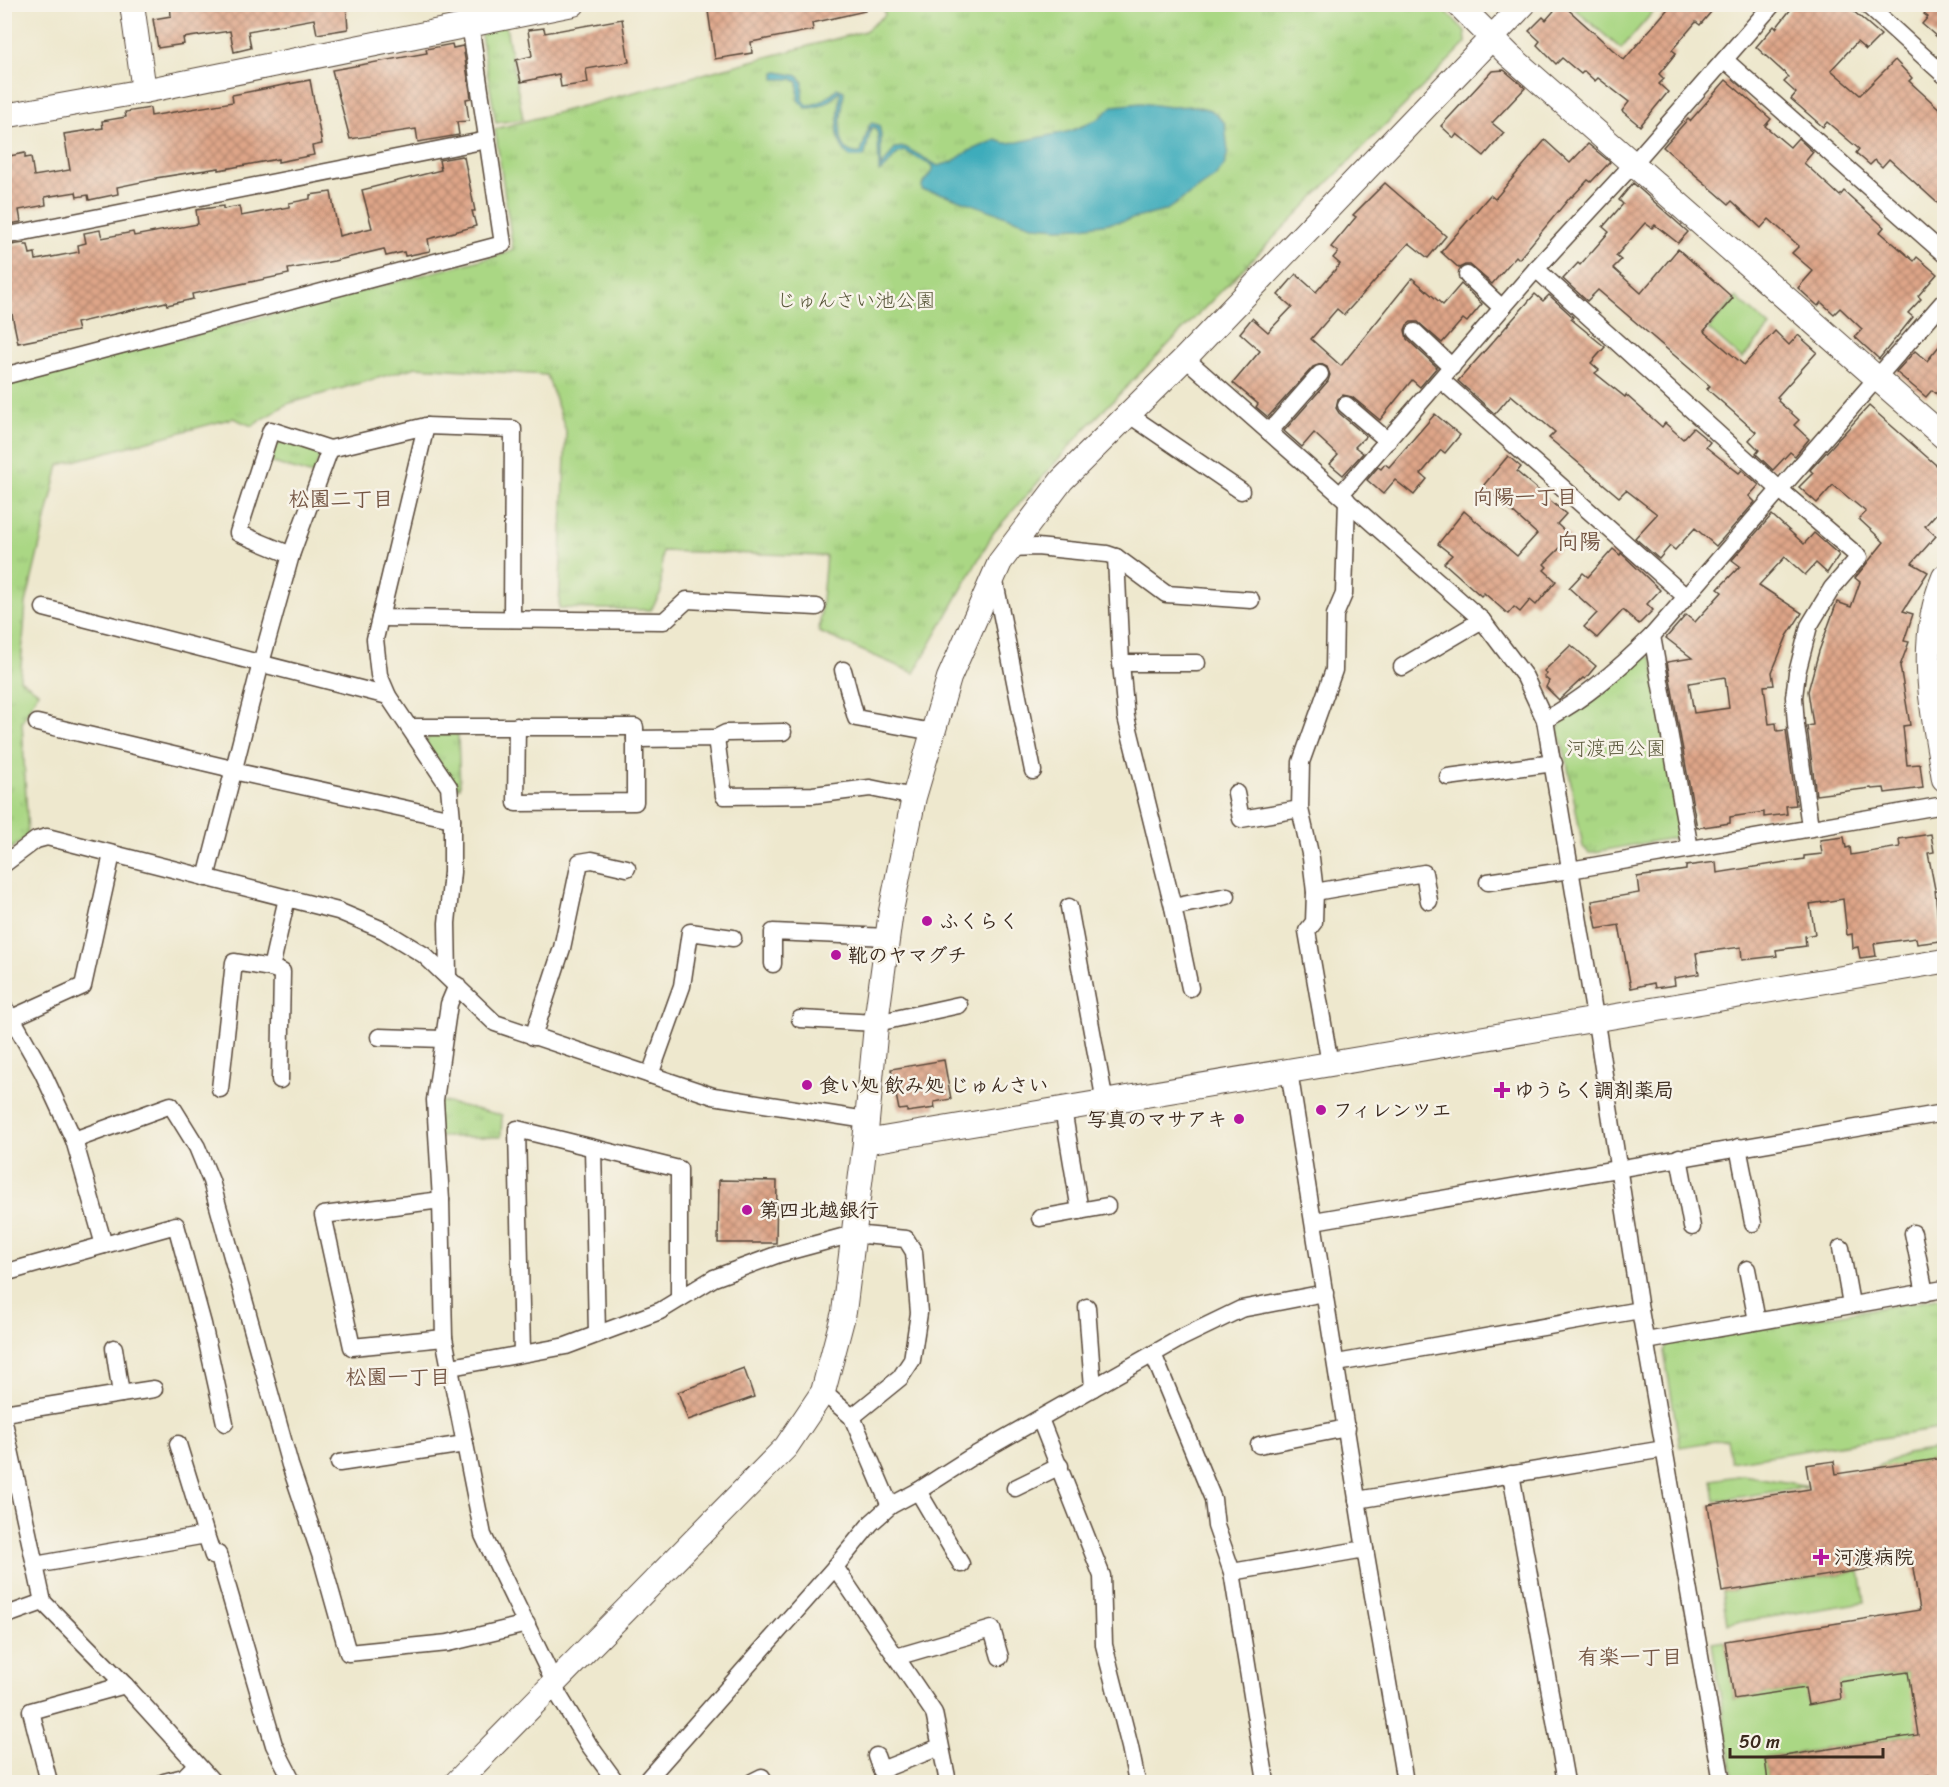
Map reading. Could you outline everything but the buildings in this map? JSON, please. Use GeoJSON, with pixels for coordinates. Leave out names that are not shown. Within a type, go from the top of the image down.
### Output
{"type":"FeatureCollection","features":[{"type":"Feature","properties":{"kind":"street"},"geometry":{"type":"LineString","coordinates":[[132,4],[144,91]]}},
{"type":"Feature","properties":{"kind":"street"},"geometry":{"type":"LineString","coordinates":[[4,116],[144,91],[469,14],[573,4]]}},
{"type":"Feature","properties":{"kind":"street"},"geometry":{"type":"LineString","coordinates":[[1458,4],[1491,37],[1944,437]]}},
{"type":"Feature","properties":{"kind":"street"},"geometry":{"type":"LineString","coordinates":[[457,1782],[786,1447],[823,1392],[844,1312],[888,937],[914,797],[949,678],[1000,562],[1062,480],[1185,358],[1524,4]]}},
{"type":"Feature","properties":{"kind":"street"},"geometry":{"type":"LineString","coordinates":[[1330,1064],[1307,931],[1314,922],[1315,892],[1311,858],[1300,809],[1301,762],[1334,670],[1335,615],[1344,594],[1344,497],[1388,441],[1502,308],[1634,163],[1773,4]]}},
{"type":"Feature","properties":{"kind":"street"},"geometry":{"type":"LineString","coordinates":[[1866,4],[1944,75]]}},
{"type":"Feature","properties":{"kind":"street"},"geometry":{"type":"LineString","coordinates":[[4,376],[503,244],[469,14]]}},
{"type":"Feature","properties":{"kind":"street"},"geometry":{"type":"LineString","coordinates":[[1725,60],[1944,254]]}},
{"type":"Feature","properties":{"kind":"street"},"geometry":{"type":"LineString","coordinates":[[4,236],[487,140]]}},
{"type":"Feature","properties":{"kind":"street"},"geometry":{"type":"LineString","coordinates":[[1536,269],[1779,489],[1859,557],[1827,595],[1809,626],[1797,673],[1794,697],[1796,726],[1810,827]]}},
{"type":"Feature","properties":{"kind":"street"},"geometry":{"type":"LineString","coordinates":[[1467,275],[1502,308]]}},
{"type":"Feature","properties":{"kind":"street"},"geometry":{"type":"LineString","coordinates":[[1545,720],[1566,709],[1618,670],[1652,636],[1944,301]]}},
{"type":"Feature","properties":{"kind":"street"},"geometry":{"type":"LineString","coordinates":[[1415,332],[1452,367]]}},
{"type":"Feature","properties":{"kind":"street"},"geometry":{"type":"LineString","coordinates":[[1185,358],[1482,620],[1525,677],[1545,720],[1596,1020],[1640,1310],[1722,1782]]}},
{"type":"Feature","properties":{"kind":"street"},"geometry":{"type":"LineString","coordinates":[[1269,432],[1320,374]]}},
{"type":"Feature","properties":{"kind":"street"},"geometry":{"type":"LineString","coordinates":[[1441,380],[1685,596]]}},
{"type":"Feature","properties":{"kind":"street"},"geometry":{"type":"LineString","coordinates":[[1346,405],[1388,441]]}},
{"type":"Feature","properties":{"kind":"street"},"geometry":{"type":"LineString","coordinates":[[1128,414],[1241,491]]}},
{"type":"Feature","properties":{"kind":"street"},"geometry":{"type":"LineString","coordinates":[[426,426],[375,639],[379,675],[388,696],[449,787],[452,819],[452,872],[447,923],[452,980],[435,1100],[441,1200],[444,1338],[483,1535],[554,1685],[589,1744],[616,1782]]}},
{"type":"Feature","properties":{"kind":"street"},"geometry":{"type":"LineString","coordinates":[[291,555],[238,533],[272,430],[330,449],[426,426],[513,429],[512,619]]}},
{"type":"Feature","properties":{"kind":"street"},"geometry":{"type":"LineString","coordinates":[[206,878],[291,555],[330,449]]}},
{"type":"Feature","properties":{"kind":"street"},"geometry":{"type":"LineString","coordinates":[[1011,548],[1037,547],[1107,554],[1116,557],[1166,594],[1251,600]]}},
{"type":"Feature","properties":{"kind":"street"},"geometry":{"type":"LineString","coordinates":[[1116,557],[1126,717],[1173,907],[1190,987]]}},
{"type":"Feature","properties":{"kind":"street"},"geometry":{"type":"LineString","coordinates":[[993,577],[1033,771]]}},
{"type":"Feature","properties":{"kind":"street"},"geometry":{"type":"LineString","coordinates":[[1944,577],[1936,597],[1932,618],[1936,660],[1929,683],[1944,779]]}},
{"type":"Feature","properties":{"kind":"street"},"geometry":{"type":"LineString","coordinates":[[380,618],[664,621],[687,600],[817,608]]}},
{"type":"Feature","properties":{"kind":"street"},"geometry":{"type":"LineString","coordinates":[[44,609],[388,696]]}},
{"type":"Feature","properties":{"kind":"street"},"geometry":{"type":"LineString","coordinates":[[1402,667],[1482,620]]}},
{"type":"Feature","properties":{"kind":"street"},"geometry":{"type":"LineString","coordinates":[[1652,636],[1690,849]]}},
{"type":"Feature","properties":{"kind":"street"},"geometry":{"type":"LineString","coordinates":[[1121,663],[1197,663]]}},
{"type":"Feature","properties":{"kind":"street"},"geometry":{"type":"LineString","coordinates":[[843,670],[856,718],[933,732]]}},
{"type":"Feature","properties":{"kind":"street"},"geometry":{"type":"LineString","coordinates":[[37,723],[233,771],[452,819]]}},
{"type":"Feature","properties":{"kind":"street"},"geometry":{"type":"LineString","coordinates":[[409,727],[517,726],[635,727],[635,802],[516,803],[517,726]]}},
{"type":"Feature","properties":{"kind":"street"},"geometry":{"type":"LineString","coordinates":[[635,739],[717,738],[726,733],[783,732]]}},
{"type":"Feature","properties":{"kind":"street"},"geometry":{"type":"LineString","coordinates":[[717,738],[724,796],[813,795],[870,788],[914,797]]}},
{"type":"Feature","properties":{"kind":"street"},"geometry":{"type":"LineString","coordinates":[[1448,777],[1554,763]]}},
{"type":"Feature","properties":{"kind":"street"},"geometry":{"type":"LineString","coordinates":[[1236,793],[1241,819],[1300,809]]}},
{"type":"Feature","properties":{"kind":"street"},"geometry":{"type":"LineString","coordinates":[[1488,882],[1570,870],[1944,805]]}},
{"type":"Feature","properties":{"kind":"street"},"geometry":{"type":"LineString","coordinates":[[4,864],[36,840],[47,837],[338,911],[383,930],[424,955],[495,1023],[713,1096],[866,1131],[1063,1109],[1944,961]]}},
{"type":"Feature","properties":{"kind":"street"},"geometry":{"type":"LineString","coordinates":[[104,1245],[74,1140],[42,1071],[8,1013],[83,986],[112,854]]}},
{"type":"Feature","properties":{"kind":"street"},"geometry":{"type":"LineString","coordinates":[[533,1037],[562,948],[580,862],[592,860],[627,868]]}},
{"type":"Feature","properties":{"kind":"street"},"geometry":{"type":"LineString","coordinates":[[1315,892],[1424,873],[1429,901]]}},
{"type":"Feature","properties":{"kind":"street"},"geometry":{"type":"LineString","coordinates":[[1173,907],[1227,896]]}},
{"type":"Feature","properties":{"kind":"street"},"geometry":{"type":"LineString","coordinates":[[271,968],[287,898]]}},
{"type":"Feature","properties":{"kind":"street"},"geometry":{"type":"LineString","coordinates":[[1069,907],[1105,1102]]}},
{"type":"Feature","properties":{"kind":"street"},"geometry":{"type":"LineString","coordinates":[[650,1075],[682,986],[690,932],[734,938]]}},
{"type":"Feature","properties":{"kind":"street"},"geometry":{"type":"LineString","coordinates":[[773,964],[773,932],[888,937]]}},
{"type":"Feature","properties":{"kind":"street"},"geometry":{"type":"LineString","coordinates":[[220,1089],[234,962],[282,972],[280,1080]]}},
{"type":"Feature","properties":{"kind":"street"},"geometry":{"type":"LineString","coordinates":[[800,1019],[877,1023],[958,1005]]}},
{"type":"Feature","properties":{"kind":"street"},"geometry":{"type":"LineString","coordinates":[[379,1037],[442,1039]]}},
{"type":"Feature","properties":{"kind":"street"},"geometry":{"type":"LineString","coordinates":[[1289,1071],[1357,1500],[1405,1782]]}},
{"type":"Feature","properties":{"kind":"street"},"geometry":{"type":"LineString","coordinates":[[74,1140],[171,1104],[197,1147],[211,1181],[290,1466],[321,1557],[348,1653],[448,1643],[527,1624]]}},
{"type":"Feature","properties":{"kind":"street"},"geometry":{"type":"LineString","coordinates":[[1063,1109],[1080,1211]]}},
{"type":"Feature","properties":{"kind":"street"},"geometry":{"type":"LineString","coordinates":[[1314,1221],[1944,1113]]}},
{"type":"Feature","properties":{"kind":"street"},"geometry":{"type":"LineString","coordinates":[[522,1353],[517,1129],[679,1169],[679,1299]]}},
{"type":"Feature","properties":{"kind":"street"},"geometry":{"type":"LineString","coordinates":[[1738,1147],[1753,1223]]}},
{"type":"Feature","properties":{"kind":"street"},"geometry":{"type":"LineString","coordinates":[[593,1148],[597,1334]]}},
{"type":"Feature","properties":{"kind":"street"},"geometry":{"type":"LineString","coordinates":[[1679,1157],[1692,1227]]}},
{"type":"Feature","properties":{"kind":"street"},"geometry":{"type":"LineString","coordinates":[[441,1200],[323,1215],[352,1347],[444,1338]]}},
{"type":"Feature","properties":{"kind":"street"},"geometry":{"type":"LineString","coordinates":[[1040,1218],[1107,1206]]}},
{"type":"Feature","properties":{"kind":"street"},"geometry":{"type":"LineString","coordinates":[[4,1273],[176,1225],[203,1324],[225,1423]]}},
{"type":"Feature","properties":{"kind":"street"},"geometry":{"type":"LineString","coordinates":[[1913,1233],[1925,1293]]}},
{"type":"Feature","properties":{"kind":"street"},"geometry":{"type":"LineString","coordinates":[[451,1366],[566,1346],[660,1311],[714,1278],[779,1254],[854,1234],[906,1239],[914,1252],[919,1313],[912,1360],[900,1378],[852,1417]]}},
{"type":"Feature","properties":{"kind":"street"},"geometry":{"type":"LineString","coordinates":[[1841,1248],[1851,1304]]}},
{"type":"Feature","properties":{"kind":"street"},"geometry":{"type":"LineString","coordinates":[[1747,1269],[1757,1321]]}},
{"type":"Feature","properties":{"kind":"street"},"geometry":{"type":"LineString","coordinates":[[1646,1341],[1944,1289]]}},
{"type":"Feature","properties":{"kind":"street"},"geometry":{"type":"LineString","coordinates":[[649,1780],[835,1568],[871,1523],[890,1506],[1181,1338],[1241,1309],[1325,1293]]}},
{"type":"Feature","properties":{"kind":"street"},"geometry":{"type":"LineString","coordinates":[[1087,1307],[1093,1388]]}},
{"type":"Feature","properties":{"kind":"street"},"geometry":{"type":"LineString","coordinates":[[1336,1364],[1640,1310]]}},
{"type":"Feature","properties":{"kind":"street"},"geometry":{"type":"LineString","coordinates":[[114,1348],[121,1394]]}},
{"type":"Feature","properties":{"kind":"street"},"geometry":{"type":"LineString","coordinates":[[1153,1354],[1213,1499],[1216,1526],[1232,1572],[1266,1782]]}},
{"type":"Feature","properties":{"kind":"street"},"geometry":{"type":"LineString","coordinates":[[4,1413],[154,1389]]}},
{"type":"Feature","properties":{"kind":"street"},"geometry":{"type":"LineString","coordinates":[[823,1392],[852,1417],[890,1506]]}},
{"type":"Feature","properties":{"kind":"street"},"geometry":{"type":"LineString","coordinates":[[1040,1419],[1102,1576],[1104,1645],[1137,1782]]}},
{"type":"Feature","properties":{"kind":"street"},"geometry":{"type":"LineString","coordinates":[[4,1422],[44,1602],[125,1685],[213,1782]]}},
{"type":"Feature","properties":{"kind":"street"},"geometry":{"type":"LineString","coordinates":[[1259,1445],[1347,1428]]}},
{"type":"Feature","properties":{"kind":"street"},"geometry":{"type":"LineString","coordinates":[[178,1444],[213,1556],[218,1554],[274,1745],[292,1782]]}},
{"type":"Feature","properties":{"kind":"street"},"geometry":{"type":"LineString","coordinates":[[339,1463],[465,1444]]}},
{"type":"Feature","properties":{"kind":"street"},"geometry":{"type":"LineString","coordinates":[[1357,1500],[1664,1449]]}},
{"type":"Feature","properties":{"kind":"street"},"geometry":{"type":"LineString","coordinates":[[1015,1488],[1060,1466]]}},
{"type":"Feature","properties":{"kind":"street"},"geometry":{"type":"LineString","coordinates":[[1511,1474],[1566,1782]]}},
{"type":"Feature","properties":{"kind":"street"},"geometry":{"type":"LineString","coordinates":[[918,1491],[961,1564]]}},
{"type":"Feature","properties":{"kind":"street"},"geometry":{"type":"LineString","coordinates":[[35,1565],[206,1535]]}},
{"type":"Feature","properties":{"kind":"street"},"geometry":{"type":"LineString","coordinates":[[1232,1572],[1365,1549]]}},
{"type":"Feature","properties":{"kind":"street"},"geometry":{"type":"LineString","coordinates":[[835,1568],[934,1713],[948,1782]]}},
{"type":"Feature","properties":{"kind":"street"},"geometry":{"type":"LineString","coordinates":[[4,1616],[44,1602]]}},
{"type":"Feature","properties":{"kind":"street"},"geometry":{"type":"LineString","coordinates":[[896,1656],[992,1629],[1000,1657]]}},
{"type":"Feature","properties":{"kind":"street"},"geometry":{"type":"LineString","coordinates":[[49,1782],[31,1711],[125,1685]]}},
{"type":"Feature","properties":{"kind":"street"},"geometry":{"type":"LineString","coordinates":[[876,1756],[881,1770],[940,1747]]}},
{"type":"Feature","properties":{"kind":"street"},"geometry":{"type":"LineString","coordinates":[[164,1782],[184,1777],[196,1765]]}},
{"type":"Feature","properties":{"kind":"street"},"geometry":{"type":"LineString","coordinates":[[752,1782],[762,1777],[764,1782]]}},
{"type":"Feature","properties":{"kind":"green space","name":"じゅんさい池公園"},"geometry":{"type":"Polygon","coordinates":[[[1439,4],[1465,31],[1466,43],[1086,428],[994,532],[914,673],[819,632],[826,556],[662,551],[661,592],[651,610],[559,608],[566,431],[547,375],[416,367],[287,404],[252,426],[233,418],[59,465],[26,603],[20,679],[38,692],[22,722],[28,835],[5,854],[5,384],[507,253],[513,249],[495,129],[865,31],[885,15],[883,5],[1439,4]]]}},
{"type":"Feature","properties":{"kind":"green space"},"geometry":{"type":"Polygon","coordinates":[[[476,5],[502,5],[523,119],[496,123],[476,5]]]}},
{"type":"Feature","properties":{"kind":"green space"},"geometry":{"type":"Polygon","coordinates":[[[1570,5],[1659,5],[1621,49],[1570,5]]]}},
{"type":"Feature","properties":{"kind":"green space"},"geometry":{"type":"Polygon","coordinates":[[[1736,297],[1770,327],[1742,359],[1708,329],[1736,297]]]}},
{"type":"Feature","properties":{"kind":"green space"},"geometry":{"type":"Polygon","coordinates":[[[286,439],[316,449],[319,459],[313,475],[270,462],[276,445],[286,439]]]}},
{"type":"Feature","properties":{"kind":"green space","name":"河渡西公園"},"geometry":{"type":"Polygon","coordinates":[[[1643,657],[1652,657],[1682,833],[1678,837],[1589,853],[1583,847],[1566,757],[1558,729],[1562,721],[1608,689],[1643,657]]]}},
{"type":"Feature","properties":{"kind":"green space"},"geometry":{"type":"Polygon","coordinates":[[[458,734],[460,787],[454,786],[425,744],[430,735],[458,734]]]}},
{"type":"Feature","properties":{"kind":"green space"},"geometry":{"type":"Polygon","coordinates":[[[435,1100],[502,1115],[501,1137],[438,1137],[435,1100]]]}},
{"type":"Feature","properties":{"kind":"green space"},"geometry":{"type":"Polygon","coordinates":[[[1944,1297],[1944,1428],[1731,1462],[1727,1439],[1680,1447],[1664,1351],[1668,1343],[1944,1297]]]}},
{"type":"Feature","properties":{"kind":"green space"},"geometry":{"type":"Polygon","coordinates":[[[1944,1448],[1944,1458],[1869,1470],[1906,1454],[1944,1448]]]}},
{"type":"Feature","properties":{"kind":"green space"},"geometry":{"type":"Polygon","coordinates":[[[1743,1475],[1808,1486],[1715,1501],[1712,1480],[1743,1475]]]}},
{"type":"Feature","properties":{"kind":"green space"},"geometry":{"type":"Polygon","coordinates":[[[1860,1571],[1865,1602],[1727,1624],[1722,1592],[1860,1571]]]}},
{"type":"Feature","properties":{"kind":"green space"},"geometry":{"type":"Polygon","coordinates":[[[1725,1641],[1734,1699],[1805,1688],[1808,1705],[1841,1699],[1839,1682],[1908,1672],[1923,1734],[1765,1758],[1768,1782],[1734,1782],[1712,1643],[1725,1641]]]}},
{"type":"Feature","properties":{"kind":"water"},"geometry":{"type":"Polygon","coordinates":[[[775,73],[799,76],[803,82],[802,99],[807,105],[820,102],[837,88],[844,91],[840,130],[845,147],[851,152],[861,153],[869,126],[872,123],[879,125],[881,168],[895,148],[905,147],[938,166],[952,162],[967,152],[996,140],[1005,143],[1018,142],[1071,131],[1098,119],[1113,106],[1141,103],[1170,107],[1195,106],[1211,110],[1225,123],[1228,152],[1224,166],[1215,177],[1165,211],[1123,221],[1082,227],[1035,226],[943,194],[922,190],[922,185],[933,170],[933,166],[904,151],[896,155],[879,172],[878,135],[875,127],[871,128],[865,155],[850,157],[840,142],[838,134],[840,92],[824,104],[806,108],[798,100],[798,82],[792,79],[775,79],[775,73]]]}},
{"type":"Feature","properties":{"kind":"place","name":"ふくらく"},"geometry":{"type":"Point","coordinates":[927,921]}},
{"type":"Feature","properties":{"kind":"place","name":"靴のヤマグチ"},"geometry":{"type":"Point","coordinates":[836,955]}},
{"type":"Feature","properties":{"kind":"place","name":"食い処 飲み処 じゅんさい"},"geometry":{"type":"Point","coordinates":[807,1085]}},
{"type":"Feature","properties":{"kind":"place","name":"ゆうらく調剤薬局"},"geometry":{"type":"Point","coordinates":[1502,1090]}},
{"type":"Feature","properties":{"kind":"place","name":"フィレンツエ"},"geometry":{"type":"Point","coordinates":[1321,1110]}},
{"type":"Feature","properties":{"kind":"place","name":"写真のマサアキ"},"geometry":{"type":"Point","coordinates":[1239,1119]}},
{"type":"Feature","properties":{"kind":"place","name":"第四北越銀行"},"geometry":{"type":"Point","coordinates":[747,1210]}},
{"type":"Feature","properties":{"kind":"place","name":"河渡病院"},"geometry":{"type":"Point","coordinates":[1821,1557]}},
{"type":"Feature","properties":{"kind":"district","name":"向陽一丁目"},"geometry":{"type":"Point","coordinates":[1525,497]}},
{"type":"Feature","properties":{"kind":"district","name":"松園二丁目"},"geometry":{"type":"Point","coordinates":[341,499]}},
{"type":"Feature","properties":{"kind":"district","name":"向陽"},"geometry":{"type":"Point","coordinates":[1579,541]}},
{"type":"Feature","properties":{"kind":"district","name":"松園一丁目"},"geometry":{"type":"Point","coordinates":[398,1377]}},
{"type":"Feature","properties":{"kind":"district","name":"有楽一丁目"},"geometry":{"type":"Point","coordinates":[1630,1657]}}]}
